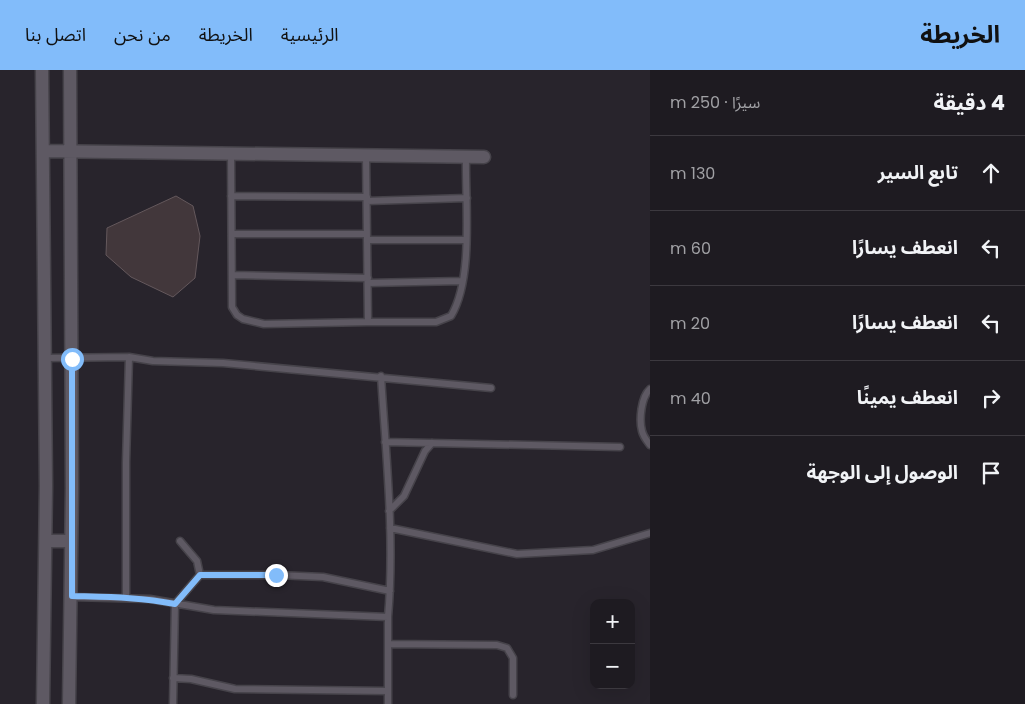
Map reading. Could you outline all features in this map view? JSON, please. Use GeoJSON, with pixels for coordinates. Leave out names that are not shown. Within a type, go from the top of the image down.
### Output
{"type":"FeatureCollection","features":[{"type":"Feature","properties":{"kind":"street"},"geometry":{"type":"LineString","coordinates":[[42,70],[46,541],[44,704]]}},
{"type":"Feature","properties":{"kind":"street"},"geometry":{"type":"LineString","coordinates":[[69,704],[72,596],[70,70]]}},
{"type":"Feature","properties":{"kind":"street"},"geometry":{"type":"LineString","coordinates":[[43,152],[484,157]]}},
{"type":"Feature","properties":{"kind":"street"},"geometry":{"type":"LineString","coordinates":[[46,541],[71,542]]}},
{"type":"Feature","properties":{"kind":"lane"},"geometry":{"type":"LineString","coordinates":[[231,154],[232,307],[243,319],[264,324],[436,322],[451,316],[457,306],[462,281],[466,240],[466,156]]}},
{"type":"Feature","properties":{"kind":"lane"},"geometry":{"type":"LineString","coordinates":[[366,156],[368,322]]}},
{"type":"Feature","properties":{"kind":"lane"},"geometry":{"type":"LineString","coordinates":[[231,196],[367,199],[467,198]]}},
{"type":"Feature","properties":{"kind":"lane"},"geometry":{"type":"LineString","coordinates":[[232,234],[466,240]]}},
{"type":"Feature","properties":{"kind":"lane"},"geometry":{"type":"LineString","coordinates":[[232,275],[368,281],[462,281]]}},
{"type":"Feature","properties":{"kind":"lane"},"geometry":{"type":"LineString","coordinates":[[45,358],[129,357],[153,361],[223,363],[381,376],[491,388]]}},
{"type":"Feature","properties":{"kind":"lane"},"geometry":{"type":"LineString","coordinates":[[126,597],[126,462],[129,357]]}},
{"type":"Feature","properties":{"kind":"lane"},"geometry":{"type":"LineString","coordinates":[[381,376],[390,528],[388,704]]}},
{"type":"Feature","properties":{"kind":"lane"},"geometry":{"type":"LineString","coordinates":[[650,390],[646,392],[641,411],[642,432],[650,445]]}},
{"type":"Feature","properties":{"kind":"lane"},"geometry":{"type":"LineString","coordinates":[[385,442],[620,448]]}},
{"type":"Feature","properties":{"kind":"lane"},"geometry":{"type":"LineString","coordinates":[[389,511],[404,496],[425,451],[432,443]]}},
{"type":"Feature","properties":{"kind":"lane"},"geometry":{"type":"LineString","coordinates":[[390,528],[518,554],[593,550],[650,533]]}},
{"type":"Feature","properties":{"kind":"lane"},"geometry":{"type":"LineString","coordinates":[[180,541],[197,561],[200,575]]}},
{"type":"Feature","properties":{"kind":"lane"},"geometry":{"type":"LineString","coordinates":[[173,704],[175,604],[200,575],[323,577],[390,591]]}},
{"type":"Feature","properties":{"kind":"lane"},"geometry":{"type":"LineString","coordinates":[[72,596],[150,599],[214,610],[388,618]]}},
{"type":"Feature","properties":{"kind":"lane"},"geometry":{"type":"LineString","coordinates":[[388,644],[496,645],[507,648],[513,658],[512,695]]}},
{"type":"Feature","properties":{"kind":"lane"},"geometry":{"type":"LineString","coordinates":[[173,678],[191,679],[235,689],[388,692]]}},
{"type":"Feature","properties":{"kind":"building"},"geometry":{"type":"Polygon","coordinates":[[[176,196],[193,206],[200,236],[195,278],[173,297],[131,277],[106,255],[107,228],[176,196]]]}},
{"type":"Feature","properties":{"kind":"route"},"geometry":{"type":"LineString","coordinates":[[72,359],[72,596],[126,597],[175,604],[200,575],[276,575]]}}]}
